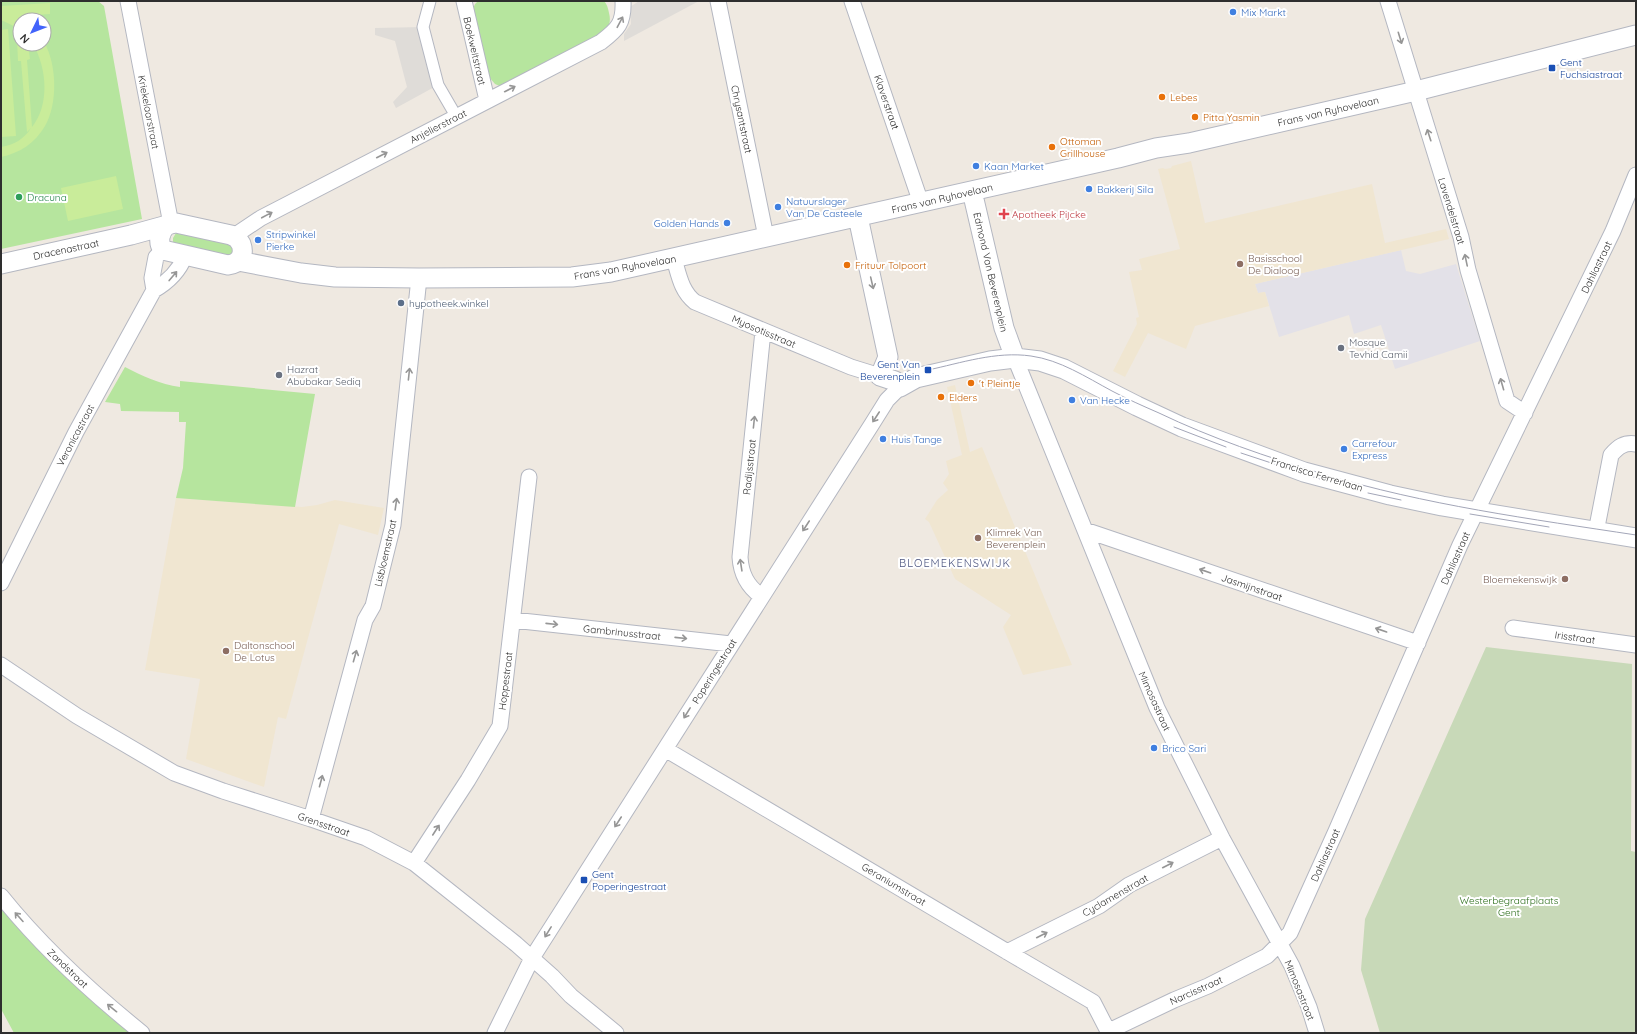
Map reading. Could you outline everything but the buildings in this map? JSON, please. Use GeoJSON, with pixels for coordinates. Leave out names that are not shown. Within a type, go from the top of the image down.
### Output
{"type":"FeatureCollection","features":[{"type":"Feature","properties":{"kind":"street","name":"Kriekelaarstraat"},"geometry":{"type":"LineString","coordinates":[[128,1],[169,224]]}},
{"type":"Feature","properties":{"kind":"street"},"geometry":{"type":"LineString","coordinates":[[430,1],[423,27],[438,85],[456,116]]}},
{"type":"Feature","properties":{"kind":"street","name":"Boekweitstraat"},"geometry":{"type":"LineString","coordinates":[[464,1],[487,100]]}},
{"type":"Feature","properties":{"kind":"street","name":"Anjelierstraat"},"geometry":{"type":"LineString","coordinates":[[234,236],[261,218],[601,42],[614,32],[622,20],[623,1]]}},
{"type":"Feature","properties":{"kind":"street","name":"Chrysantstraat"},"geometry":{"type":"LineString","coordinates":[[718,1],[766,238]]}},
{"type":"Feature","properties":{"kind":"street","name":"Klaverstraat"},"geometry":{"type":"LineString","coordinates":[[852,1],[921,203]]}},
{"type":"Feature","properties":{"kind":"street","name":"Lavendelstraat"},"geometry":{"type":"LineString","coordinates":[[1388,1],[1461,237],[1468,270],[1507,401],[1525,413]]}},
{"type":"Feature","properties":{"kind":"street","name":"Frans van Ryhovelaan"},"geometry":{"type":"LineString","coordinates":[[162,248],[185,256],[224,265],[238,261],[301,274],[328,276],[419,278],[572,277],[612,272],[1132,155],[1156,148],[1189,143],[1416,91],[1636,35]]}},
{"type":"Feature","properties":{"kind":"street","name":"Dahliastraat"},"geometry":{"type":"LineString","coordinates":[[1280,944],[1290,934],[1460,545],[1613,231],[1636,174]]}},
{"type":"Feature","properties":{"kind":"street","name":"Edmond Van Beverenplein"},"geometry":{"type":"LineString","coordinates":[[972,191],[1004,328],[1015,358]]}},
{"type":"Feature","properties":{"kind":"street"},"geometry":{"type":"LineString","coordinates":[[858,217],[888,357],[880,376],[895,381],[900,386],[916,378],[930,374],[990,361],[1015,358]]}},
{"type":"Feature","properties":{"kind":"street","name":"Dracenastraat"},"geometry":{"type":"LineString","coordinates":[[1,264],[131,235],[169,224]]}},
{"type":"Feature","properties":{"kind":"street"},"geometry":{"type":"LineString","coordinates":[[154,290],[152,278],[156,257],[162,248],[160,233],[169,224],[185,224],[234,236],[240,241],[242,248],[242,255],[238,261]]}},
{"type":"Feature","properties":{"kind":"street"},"geometry":{"type":"LineString","coordinates":[[131,235],[162,248]]}},
{"type":"Feature","properties":{"kind":"street","name":"Veronicastraat"},"geometry":{"type":"LineString","coordinates":[[1,583],[76,432],[154,290],[166,283],[182,265],[185,256]]}},
{"type":"Feature","properties":{"kind":"street","name":"Myosotisstraat"},"geometry":{"type":"LineString","coordinates":[[674,259],[683,290],[694,302],[851,367],[880,376]]}},
{"type":"Feature","properties":{"kind":"street","name":"Lisbloemstraat"},"geometry":{"type":"LineString","coordinates":[[311,819],[365,620],[373,606],[393,525],[419,278]]}},
{"type":"Feature","properties":{"kind":"street","name":"Radijsstraat"},"geometry":{"type":"LineString","coordinates":[[762,596],[755,592],[743,576],[740,557],[763,331]]}},
{"type":"Feature","properties":{"kind":"street","name":"Francisco Ferrerlaan"},"geometry":{"type":"LineString","coordinates":[[1015,358],[1040,361],[1064,369],[1182,427],[1304,472],[1396,496],[1476,512],[1636,538]]}},
{"type":"Feature","properties":{"kind":"street","name":"Mimosastraat"},"geometry":{"type":"LineString","coordinates":[[1015,358],[1156,708],[1222,838],[1292,966],[1309,1007],[1317,1033]]}},
{"type":"Feature","properties":{"kind":"street","name":"Poperingestraat"},"geometry":{"type":"LineString","coordinates":[[495,1033],[532,958],[885,404],[900,386]]}},
{"type":"Feature","properties":{"kind":"street"},"geometry":{"type":"LineString","coordinates":[[1596,532],[1611,455],[1619,446],[1630,443],[1636,444]]}},
{"type":"Feature","properties":{"kind":"street","name":"Hoppestraat"},"geometry":{"type":"LineString","coordinates":[[414,862],[468,780],[500,726],[529,477]]}},
{"type":"Feature","properties":{"kind":"street","name":"Jasmijnstraat"},"geometry":{"type":"LineString","coordinates":[[1085,530],[1418,643]]}},
{"type":"Feature","properties":{"kind":"street","name":"Gambrinusstraat"},"geometry":{"type":"LineString","coordinates":[[513,620],[731,644]]}},
{"type":"Feature","properties":{"kind":"street","name":"Irisstraat"},"geometry":{"type":"LineString","coordinates":[[1513,628],[1636,645]]}},
{"type":"Feature","properties":{"kind":"street","name":"Grensstraat"},"geometry":{"type":"LineString","coordinates":[[1,665],[77,716],[174,773],[223,791],[366,838],[414,862],[532,958],[571,996],[616,1033]]}},
{"type":"Feature","properties":{"kind":"street","name":"Geraniumstraat"},"geometry":{"type":"LineString","coordinates":[[665,749],[1093,1002],[1109,1032]]}},
{"type":"Feature","properties":{"kind":"street","name":"Cyclamenstraat"},"geometry":{"type":"LineString","coordinates":[[1007,952],[1099,906],[1129,885],[1222,838]]}},
{"type":"Feature","properties":{"kind":"street","name":"Zandstraat"},"geometry":{"type":"LineString","coordinates":[[1,896],[39,939],[72,972],[103,1001],[142,1033]]}},
{"type":"Feature","properties":{"kind":"street","name":"Narcisstraat"},"geometry":{"type":"LineString","coordinates":[[1109,1032],[1174,1000],[1208,986],[1267,956],[1280,944]]}},
{"type":"Feature","properties":{"kind":"shaded area"},"geometry":{"type":"Polygon","coordinates":[[[639,1],[699,1],[624,41],[624,34],[631,24],[630,7],[639,1]]]}},
{"type":"Feature","properties":{"kind":"shaded area"},"geometry":{"type":"Polygon","coordinates":[[[423,27],[438,85],[396,108],[393,102],[407,87],[395,41],[375,35],[375,28],[423,27]]]}},
{"type":"Feature","properties":{"kind":"shaded area","name":"Basisschool De Dialoog"},"geometry":{"type":"Polygon","coordinates":[[[1191,161],[1205,223],[1372,184],[1385,243],[1446,229],[1449,239],[1255,284],[1258,293],[1265,292],[1269,306],[1195,326],[1186,349],[1148,333],[1125,377],[1113,371],[1137,324],[1136,318],[1139,317],[1129,272],[1142,270],[1139,259],[1180,249],[1158,169],[1171,168],[1172,166],[1191,161]]]}},
{"type":"Feature","properties":{"kind":"shaded area"},"geometry":{"type":"Polygon","coordinates":[[[1401,250],[1406,271],[1420,274],[1456,264],[1480,341],[1395,369],[1381,325],[1354,334],[1349,315],[1279,337],[1265,292],[1258,293],[1255,284],[1401,250]]]}},
{"type":"Feature","properties":{"kind":"shaded area","name":"Klimrek Van Beverenplein"},"geometry":{"type":"Polygon","coordinates":[[[955,385],[970,452],[982,447],[1072,665],[1023,675],[1003,627],[1011,615],[955,579],[929,522],[925,519],[937,500],[948,490],[943,483],[949,474],[946,461],[962,455],[947,387],[955,385]]]}},
{"type":"Feature","properties":{"kind":"shaded area","name":"Daltonschool De Lotus"},"geometry":{"type":"Polygon","coordinates":[[[176,498],[302,507],[335,500],[384,508],[378,535],[339,524],[286,719],[278,717],[264,787],[186,759],[200,679],[145,670],[176,498]]]}},
{"type":"Feature","properties":{"kind":"green space"},"geometry":{"type":"Polygon","coordinates":[[[1,1],[98,1],[104,6],[142,219],[1,249],[1,1]]]}},
{"type":"Feature","properties":{"kind":"green space"},"geometry":{"type":"Polygon","coordinates":[[[478,1],[604,1],[608,8],[610,21],[606,29],[598,37],[502,87],[495,84],[489,77],[472,11],[478,1]]]}},
{"type":"Feature","properties":{"kind":"green space"},"geometry":{"type":"Polygon","coordinates":[[[50,3],[50,12],[12,12],[12,25],[1,20],[1,6],[50,3]]]}},
{"type":"Feature","properties":{"kind":"green space"},"geometry":{"type":"Polygon","coordinates":[[[8,29],[16,136],[1,137],[1,30],[8,29]]]}},
{"type":"Feature","properties":{"kind":"green space"},"geometry":{"type":"Polygon","coordinates":[[[18,52],[29,52],[30,59],[27,60],[32,127],[42,108],[44,97],[44,75],[37,52],[48,52],[53,72],[54,96],[49,117],[45,126],[37,137],[21,150],[1,157],[1,147],[18,141],[25,135],[31,128],[27,132],[21,61],[18,61],[18,52]]]}},
{"type":"Feature","properties":{"kind":"green space"},"geometry":{"type":"Polygon","coordinates":[[[116,176],[123,209],[68,221],[61,188],[116,176]]]}},
{"type":"Feature","properties":{"kind":"green space"},"geometry":{"type":"Polygon","coordinates":[[[176,233],[233,243],[233,257],[173,243],[173,238],[176,233]]]}},
{"type":"Feature","properties":{"kind":"green space"},"geometry":{"type":"Polygon","coordinates":[[[125,367],[151,379],[180,387],[180,381],[315,394],[295,507],[176,498],[183,468],[186,422],[179,422],[179,412],[121,411],[120,404],[105,402],[125,367]]]}},
{"type":"Feature","properties":{"kind":"green space","name":"Westerbegraafplaats Gent"},"geometry":{"type":"Polygon","coordinates":[[[1486,647],[1632,664],[1631,851],[1636,852],[1636,1033],[1380,1033],[1361,970],[1365,919],[1486,647]]]}},
{"type":"Feature","properties":{"kind":"green space"},"geometry":{"type":"Polygon","coordinates":[[[1,901],[137,1033],[14,1033],[1,1009],[1,901]]]}},
{"type":"Feature","properties":{"kind":"tram line"},"geometry":{"type":"LineString","coordinates":[[928,370],[992,356],[1018,355],[1042,358],[1063,365],[1123,397],[1199,431],[1260,454],[1323,474],[1361,485],[1439,503],[1636,535]]}},
{"type":"Feature","properties":{"kind":"tram line"},"geometry":{"type":"LineString","coordinates":[[1174,427],[1226,447]]}},
{"type":"Feature","properties":{"kind":"tram line"},"geometry":{"type":"LineString","coordinates":[[1241,453],[1320,479]]}},
{"type":"Feature","properties":{"kind":"tram line"},"geometry":{"type":"LineString","coordinates":[[1368,493],[1401,500]]}},
{"type":"Feature","properties":{"kind":"tram line"},"geometry":{"type":"LineString","coordinates":[[1470,514],[1549,527]]}},
{"type":"Feature","properties":{"kind":"place","name":"Mix Markt"},"geometry":{"type":"Point","coordinates":[1233,12]}},
{"type":"Feature","properties":{"kind":"place","name":"Gent Fuchsiastraat"},"geometry":{"type":"Point","coordinates":[1552,68]}},
{"type":"Feature","properties":{"kind":"place","name":"Lebes"},"geometry":{"type":"Point","coordinates":[1162,97]}},
{"type":"Feature","properties":{"kind":"place","name":"Pitta Yasmin"},"geometry":{"type":"Point","coordinates":[1195,117]}},
{"type":"Feature","properties":{"kind":"place","name":"Ottoman Grillhouse"},"geometry":{"type":"Point","coordinates":[1052,147]}},
{"type":"Feature","properties":{"kind":"place","name":"Kaan Market"},"geometry":{"type":"Point","coordinates":[976,166]}},
{"type":"Feature","properties":{"kind":"place","name":"Bakkerij Sila"},"geometry":{"type":"Point","coordinates":[1089,189]}},
{"type":"Feature","properties":{"kind":"place","name":"Dracuna"},"geometry":{"type":"Point","coordinates":[19,197]}},
{"type":"Feature","properties":{"kind":"place","name":"Natuurslager Van De Casteele"},"geometry":{"type":"Point","coordinates":[778,207]}},
{"type":"Feature","properties":{"kind":"place","name":"Apotheek Pijcke"},"geometry":{"type":"Point","coordinates":[1004,214]}},
{"type":"Feature","properties":{"kind":"place","name":"Golden Hands"},"geometry":{"type":"Point","coordinates":[727,223]}},
{"type":"Feature","properties":{"kind":"place","name":"Stripwinkel Pierke"},"geometry":{"type":"Point","coordinates":[258,240]}},
{"type":"Feature","properties":{"kind":"place","name":"Basisschool De Dialoog"},"geometry":{"type":"Point","coordinates":[1240,264]}},
{"type":"Feature","properties":{"kind":"place","name":"Frituur Tolpoort"},"geometry":{"type":"Point","coordinates":[847,265]}},
{"type":"Feature","properties":{"kind":"place","name":"hypotheek.winkel"},"geometry":{"type":"Point","coordinates":[401,303]}},
{"type":"Feature","properties":{"kind":"place","name":"Mosque Tevhid Camii"},"geometry":{"type":"Point","coordinates":[1341,348]}},
{"type":"Feature","properties":{"kind":"place","name":"Gent Van Beverenplein"},"geometry":{"type":"Point","coordinates":[928,370]}},
{"type":"Feature","properties":{"kind":"place","name":"Hazrat Abubakar Sediq"},"geometry":{"type":"Point","coordinates":[279,375]}},
{"type":"Feature","properties":{"kind":"place","name":"'t Pleintje"},"geometry":{"type":"Point","coordinates":[971,383]}},
{"type":"Feature","properties":{"kind":"place","name":"Elders"},"geometry":{"type":"Point","coordinates":[941,397]}},
{"type":"Feature","properties":{"kind":"place","name":"Van Hecke"},"geometry":{"type":"Point","coordinates":[1072,400]}},
{"type":"Feature","properties":{"kind":"place","name":"Huis Tange"},"geometry":{"type":"Point","coordinates":[883,439]}},
{"type":"Feature","properties":{"kind":"place","name":"Carrefour Express"},"geometry":{"type":"Point","coordinates":[1344,449]}},
{"type":"Feature","properties":{"kind":"place","name":"Klimrek Van Beverenplein"},"geometry":{"type":"Point","coordinates":[978,538]}},
{"type":"Feature","properties":{"kind":"place","name":"Bloemekenswijk"},"geometry":{"type":"Point","coordinates":[1565,579]}},
{"type":"Feature","properties":{"kind":"place","name":"Daltonschool De Lotus"},"geometry":{"type":"Point","coordinates":[226,651]}},
{"type":"Feature","properties":{"kind":"place","name":"Brico Sari"},"geometry":{"type":"Point","coordinates":[1154,748]}},
{"type":"Feature","properties":{"kind":"place","name":"Gent Poperingestraat"},"geometry":{"type":"Point","coordinates":[584,880]}},
{"type":"Feature","properties":{"kind":"district","name":"BLOEMEKENSWIJK"},"geometry":{"type":"Point","coordinates":[955,563]}}]}
